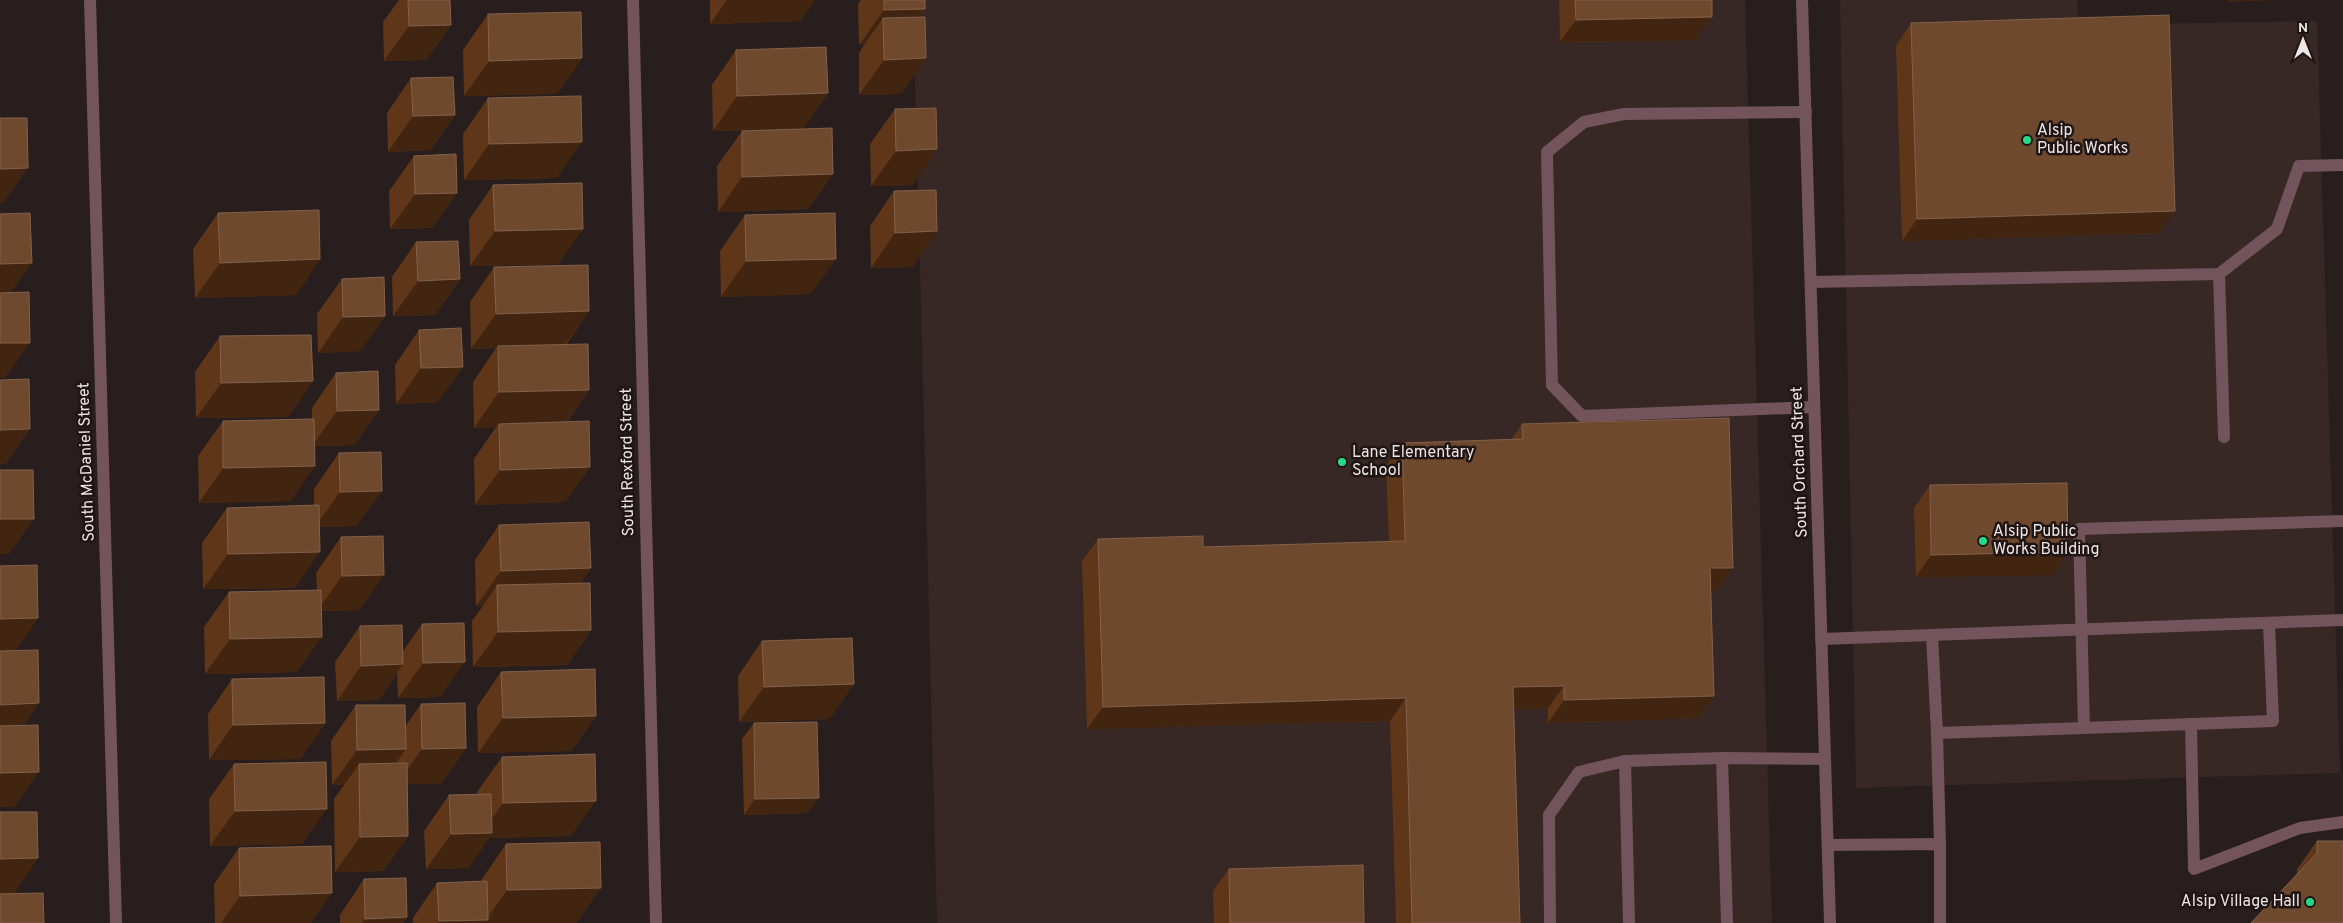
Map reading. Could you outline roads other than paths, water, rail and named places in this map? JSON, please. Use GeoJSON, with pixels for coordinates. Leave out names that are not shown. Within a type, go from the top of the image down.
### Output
{"type":"FeatureCollection","features":[{"type":"Feature","properties":{"kind":"street","name":"South McDaniel Street"},"geometry":{"type":"LineString","coordinates":[[90,0],[116,923]]}},
{"type":"Feature","properties":{"kind":"street","name":"South Rexford Street"},"geometry":{"type":"LineString","coordinates":[[633,0],[656,923]]}},
{"type":"Feature","properties":{"kind":"street","name":"South Orchard Street"},"geometry":{"type":"LineString","coordinates":[[1802,0],[1830,923]]}},
{"type":"Feature","properties":{"kind":"street"},"geometry":{"type":"LineString","coordinates":[[1806,112],[1624,114],[1584,122],[1547,152],[1552,386],[1582,416],[1814,407]]}},
{"type":"Feature","properties":{"kind":"street"},"geometry":{"type":"LineString","coordinates":[[1811,282],[2219,274],[2277,229],[2299,166],[2343,165]]}},
{"type":"Feature","properties":{"kind":"street"},"geometry":{"type":"LineString","coordinates":[[2219,274],[2224,437]]}},
{"type":"Feature","properties":{"kind":"street"},"geometry":{"type":"LineString","coordinates":[[2084,728],[2079,528],[2343,521]]}},
{"type":"Feature","properties":{"kind":"street"},"geometry":{"type":"LineString","coordinates":[[1822,639],[2343,620]]}},
{"type":"Feature","properties":{"kind":"street"},"geometry":{"type":"LineString","coordinates":[[1937,733],[2273,721],[2269,623]]}},
{"type":"Feature","properties":{"kind":"street"},"geometry":{"type":"LineString","coordinates":[[1932,635],[1937,733],[1940,923]]}},
{"type":"Feature","properties":{"kind":"street"},"geometry":{"type":"LineString","coordinates":[[2191,724],[2194,869],[2300,828],[2343,822]]}},
{"type":"Feature","properties":{"kind":"street"},"geometry":{"type":"LineString","coordinates":[[1550,923],[1549,815],[1579,772],[1625,761],[1722,758],[1825,759]]}},
{"type":"Feature","properties":{"kind":"street"},"geometry":{"type":"LineString","coordinates":[[1722,758],[1727,923]]}},
{"type":"Feature","properties":{"kind":"street"},"geometry":{"type":"LineString","coordinates":[[1625,761],[1629,923]]}},
{"type":"Feature","properties":{"kind":"street"},"geometry":{"type":"LineString","coordinates":[[1828,845],[1940,844]]}},
{"type":"Feature","properties":{"kind":"place","name":"Alsip Public Works"},"geometry":{"type":"Point","coordinates":[2027,140]}},
{"type":"Feature","properties":{"kind":"place","name":"Lane Elementary School"},"geometry":{"type":"Point","coordinates":[1342,462]}},
{"type":"Feature","properties":{"kind":"place","name":"Alsip Public Works Building"},"geometry":{"type":"Point","coordinates":[1983,541]}},
{"type":"Feature","properties":{"kind":"place","name":"Alsip Village Hall"},"geometry":{"type":"Point","coordinates":[2310,902]}}]}
